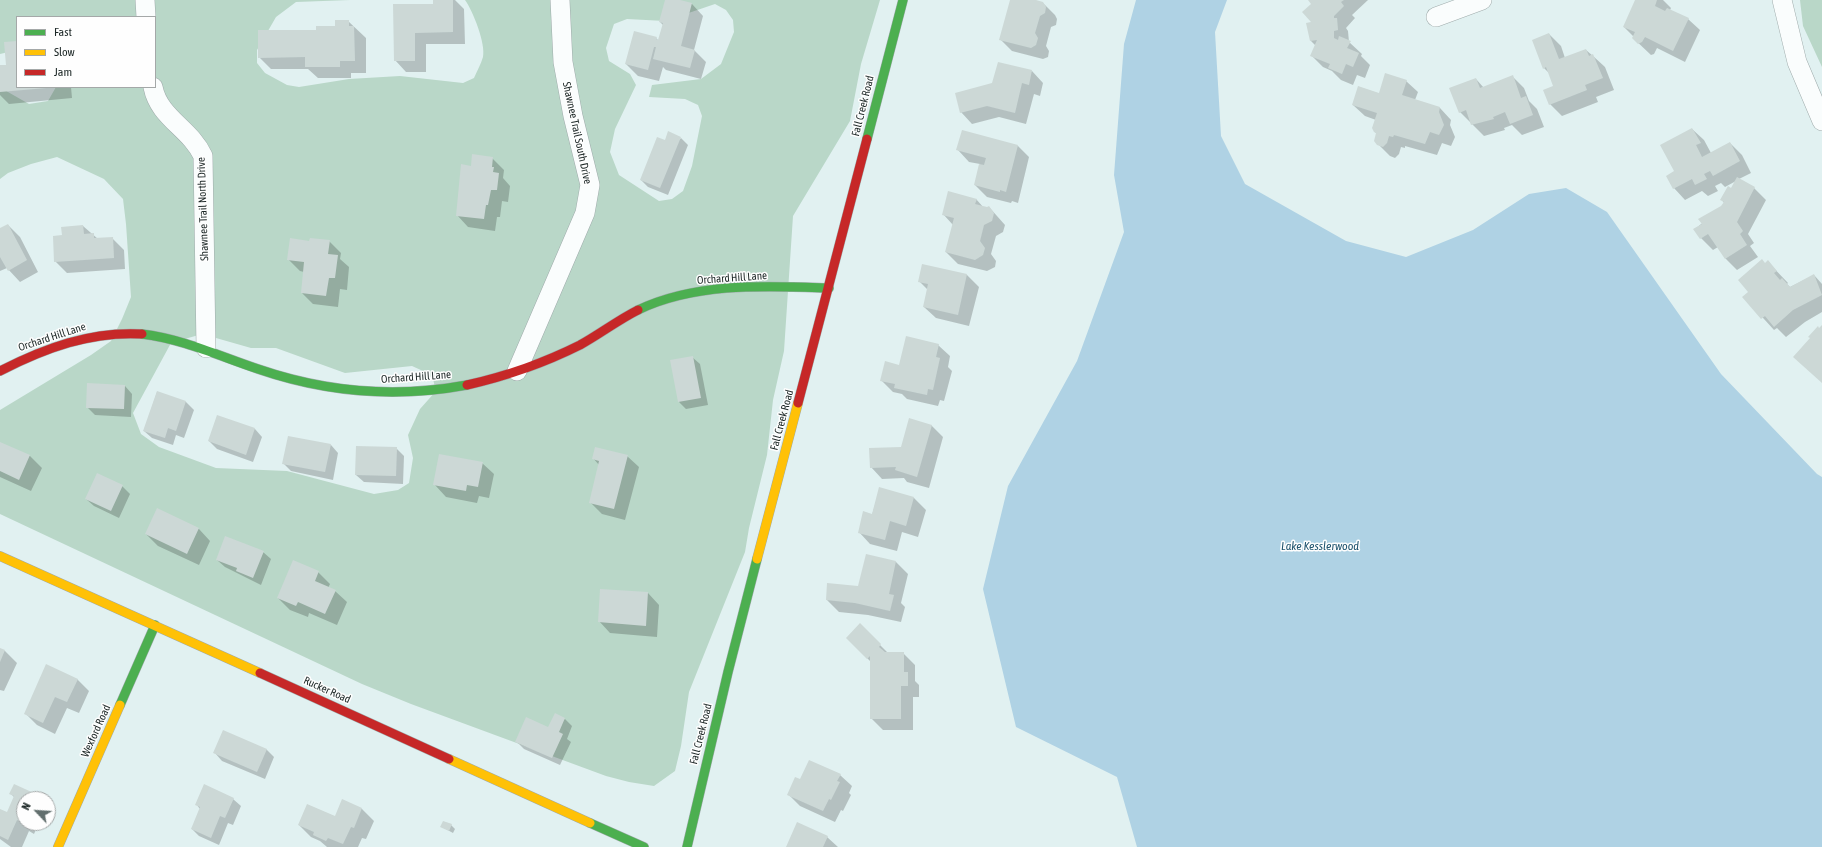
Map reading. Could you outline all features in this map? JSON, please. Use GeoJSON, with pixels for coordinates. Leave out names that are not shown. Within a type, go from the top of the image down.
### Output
{"type":"FeatureCollection","features":[{"type":"Feature","properties":{"kind":"street"},"geometry":{"type":"LineString","coordinates":[[145,0],[146,16]]}},
{"type":"Feature","properties":{"kind":"street","name":"Shawnee Trail South Drive"},"geometry":{"type":"LineString","coordinates":[[518,371],[585,213],[589,195],[589,175],[573,116],[563,62],[560,0]]}},
{"type":"Feature","properties":{"kind":"street","name":"Fall Creek Road"},"geometry":{"type":"LineString","coordinates":[[687,847],[728,672],[903,0]]}},
{"type":"Feature","properties":{"kind":"street"},"geometry":{"type":"LineString","coordinates":[[1436,17],[1482,0]]}},
{"type":"Feature","properties":{"kind":"street"},"geometry":{"type":"LineString","coordinates":[[1782,0],[1797,62],[1822,121]]}},
{"type":"Feature","properties":{"kind":"street","name":"Shawnee Trail North Drive"},"geometry":{"type":"LineString","coordinates":[[153,88],[158,104],[190,136],[203,156],[206,348]]}},
{"type":"Feature","properties":{"kind":"street","name":"Orchard Hill Lane"},"geometry":{"type":"LineString","coordinates":[[0,371],[39,352],[75,341],[106,334],[127,333],[156,336],[206,348],[254,368],[284,378],[323,386],[355,391],[427,391],[481,382],[518,371],[562,354],[638,310],[676,296],[724,289],[786,287],[829,288]]}},
{"type":"Feature","properties":{"kind":"street","name":"Rucker Road"},"geometry":{"type":"LineString","coordinates":[[0,556],[644,847]]}},
{"type":"Feature","properties":{"kind":"street","name":"Wexford Road"},"geometry":{"type":"LineString","coordinates":[[58,847],[155,625]]}},
{"type":"Feature","properties":{"kind":"green space"},"geometry":{"type":"Polygon","coordinates":[[[0,0],[350,0],[296,2],[276,17],[257,50],[257,63],[265,73],[287,85],[299,87],[349,79],[400,76],[463,83],[474,78],[483,57],[483,44],[481,36],[472,12],[465,0],[880,0],[861,64],[850,121],[793,216],[784,351],[773,400],[767,455],[749,528],[745,552],[689,692],[681,746],[675,771],[654,786],[629,782],[606,776],[411,704],[362,684],[0,514],[0,410],[91,355],[111,341],[131,297],[123,199],[104,179],[57,157],[31,164],[8,173],[0,179],[0,86],[29,104],[48,101],[55,88],[156,88],[156,16],[16,16],[16,50],[0,54],[0,0]],[[715,4],[665,21],[627,19],[614,24],[606,48],[609,61],[630,74],[636,85],[615,129],[610,152],[619,175],[659,201],[672,199],[683,191],[692,166],[702,116],[698,105],[685,99],[649,97],[652,85],[701,79],[721,64],[734,32],[733,20],[726,10],[715,4]],[[202,334],[171,343],[133,413],[141,434],[159,447],[216,468],[287,471],[374,494],[398,490],[409,483],[413,458],[408,435],[420,409],[436,391],[433,379],[423,371],[412,366],[345,373],[276,348],[251,348],[202,334]]]}},
{"type":"Feature","properties":{"kind":"green space"},"geometry":{"type":"Polygon","coordinates":[[[1800,0],[1822,0],[1822,67],[1803,26],[1800,0]]]}},
{"type":"Feature","properties":{"kind":"water","name":"Lake Kesslerwood"},"geometry":{"type":"Polygon","coordinates":[[[1136,0],[1227,0],[1215,32],[1221,136],[1245,184],[1346,241],[1406,257],[1473,230],[1529,194],[1566,188],[1607,212],[1721,374],[1817,474],[1822,477],[1822,847],[1137,847],[1117,777],[1016,727],[983,589],[1008,486],[1077,361],[1124,232],[1114,175],[1124,44],[1136,0]]]}},
{"type":"Feature","properties":{"kind":"building"},"geometry":{"type":"Polygon","coordinates":[[[433,0],[453,0],[453,32],[415,33],[415,61],[394,61],[393,4],[433,4],[433,0]]]}},
{"type":"Feature","properties":{"kind":"building"},"geometry":{"type":"Polygon","coordinates":[[[665,0],[680,0],[692,3],[681,46],[695,50],[690,68],[653,59],[656,47],[654,47],[648,70],[625,64],[634,31],[657,37],[656,39],[658,40],[663,23],[659,22],[665,0]]]}},
{"type":"Feature","properties":{"kind":"building"},"geometry":{"type":"Polygon","coordinates":[[[1010,0],[1036,0],[1043,2],[1046,7],[1045,13],[1040,16],[1035,33],[1038,38],[1036,45],[1031,48],[999,40],[1010,0]]]}},
{"type":"Feature","properties":{"kind":"building"},"geometry":{"type":"Polygon","coordinates":[[[1308,0],[1344,0],[1341,2],[1344,6],[1334,16],[1334,18],[1337,18],[1338,30],[1334,31],[1334,38],[1338,40],[1339,36],[1351,41],[1347,48],[1359,53],[1353,67],[1346,64],[1342,74],[1328,68],[1330,64],[1310,56],[1317,40],[1310,41],[1306,23],[1311,22],[1302,12],[1311,4],[1308,0]]]}},
{"type":"Feature","properties":{"kind":"building"},"geometry":{"type":"Polygon","coordinates":[[[1635,0],[1657,0],[1655,6],[1665,11],[1667,8],[1689,18],[1673,51],[1645,37],[1642,42],[1638,44],[1632,38],[1635,32],[1623,27],[1635,0]]]}},
{"type":"Feature","properties":{"kind":"building"},"geometry":{"type":"Polygon","coordinates":[[[335,20],[349,20],[349,26],[354,26],[355,61],[340,61],[340,67],[305,67],[305,57],[258,58],[258,30],[316,30],[316,26],[335,26],[335,20]]]}},
{"type":"Feature","properties":{"kind":"building"},"geometry":{"type":"Polygon","coordinates":[[[1549,33],[1559,59],[1586,49],[1589,56],[1593,54],[1603,78],[1585,85],[1587,90],[1549,105],[1543,90],[1553,86],[1546,67],[1543,69],[1532,40],[1549,33]]]}},
{"type":"Feature","properties":{"kind":"building"},"geometry":{"type":"Polygon","coordinates":[[[16,41],[16,88],[46,88],[0,92],[0,65],[6,65],[4,42],[16,41]]]}},
{"type":"Feature","properties":{"kind":"building"},"geometry":{"type":"Polygon","coordinates":[[[998,62],[1032,70],[1029,85],[1022,83],[1015,113],[987,106],[960,113],[955,93],[992,83],[998,62]]]}},
{"type":"Feature","properties":{"kind":"building"},"geometry":{"type":"Polygon","coordinates":[[[1385,73],[1407,80],[1402,95],[1440,107],[1439,112],[1444,125],[1439,135],[1430,132],[1425,144],[1394,135],[1393,137],[1389,136],[1387,143],[1383,147],[1377,145],[1374,141],[1376,133],[1372,128],[1377,113],[1352,105],[1358,86],[1379,93],[1385,73]]]}},
{"type":"Feature","properties":{"kind":"building"},"geometry":{"type":"Polygon","coordinates":[[[1513,75],[1521,98],[1526,96],[1533,115],[1510,124],[1505,112],[1493,117],[1494,119],[1471,125],[1466,110],[1459,113],[1449,88],[1476,78],[1480,88],[1513,75]]]}},
{"type":"Feature","properties":{"kind":"building"},"geometry":{"type":"Polygon","coordinates":[[[1692,128],[1701,143],[1696,145],[1702,157],[1730,142],[1740,161],[1713,176],[1710,171],[1704,174],[1707,179],[1695,185],[1692,179],[1673,189],[1666,176],[1674,171],[1660,145],[1692,128]]]}},
{"type":"Feature","properties":{"kind":"building"},"geometry":{"type":"Polygon","coordinates":[[[962,130],[1018,145],[1006,192],[1000,190],[1000,192],[974,185],[979,164],[984,165],[986,158],[956,150],[962,130]]]}},
{"type":"Feature","properties":{"kind":"building"},"geometry":{"type":"Polygon","coordinates":[[[668,131],[681,137],[660,188],[640,180],[657,137],[665,140],[668,131]]]}},
{"type":"Feature","properties":{"kind":"building"},"geometry":{"type":"Polygon","coordinates":[[[472,154],[493,157],[493,172],[499,173],[497,190],[491,190],[488,205],[486,205],[484,219],[456,216],[461,164],[471,166],[472,154]]]}},
{"type":"Feature","properties":{"kind":"building"},"geometry":{"type":"Polygon","coordinates":[[[1737,177],[1755,187],[1737,222],[1743,231],[1740,234],[1747,245],[1725,259],[1708,234],[1700,239],[1693,229],[1702,224],[1698,219],[1721,206],[1724,202],[1720,200],[1728,186],[1731,188],[1737,177]]]}},
{"type":"Feature","properties":{"kind":"building"},"geometry":{"type":"Polygon","coordinates":[[[948,191],[977,199],[975,204],[987,207],[989,206],[994,213],[992,221],[984,225],[980,241],[985,248],[983,255],[975,260],[945,252],[954,218],[942,215],[948,191]]]}},
{"type":"Feature","properties":{"kind":"building"},"geometry":{"type":"Polygon","coordinates":[[[8,224],[27,260],[8,271],[0,257],[0,228],[8,224]]]}},
{"type":"Feature","properties":{"kind":"building"},"geometry":{"type":"Polygon","coordinates":[[[83,225],[84,234],[94,233],[94,238],[113,237],[114,258],[54,262],[53,236],[62,235],[61,227],[83,225]]]}},
{"type":"Feature","properties":{"kind":"building"},"geometry":{"type":"Polygon","coordinates":[[[290,238],[309,241],[310,238],[330,240],[328,254],[338,255],[335,278],[329,278],[326,296],[301,293],[304,262],[287,260],[290,238]]]}},
{"type":"Feature","properties":{"kind":"building"},"geometry":{"type":"Polygon","coordinates":[[[1762,259],[1765,263],[1768,260],[1777,271],[1774,273],[1780,280],[1782,278],[1790,287],[1814,274],[1822,295],[1793,310],[1774,327],[1765,316],[1761,319],[1742,297],[1748,292],[1738,280],[1762,259]]]}},
{"type":"Feature","properties":{"kind":"building"},"geometry":{"type":"Polygon","coordinates":[[[922,264],[967,274],[958,315],[923,307],[928,284],[918,282],[922,264]]]}},
{"type":"Feature","properties":{"kind":"building"},"geometry":{"type":"Polygon","coordinates":[[[1822,325],[1822,383],[1793,357],[1810,338],[1808,337],[1818,326],[1819,328],[1822,325]]]}},
{"type":"Feature","properties":{"kind":"building"},"geometry":{"type":"Polygon","coordinates":[[[906,336],[939,344],[936,357],[940,358],[933,390],[928,389],[927,395],[894,388],[895,384],[880,381],[885,361],[899,365],[906,336]]]}},
{"type":"Feature","properties":{"kind":"building"},"geometry":{"type":"Polygon","coordinates":[[[693,356],[701,398],[678,402],[670,360],[693,356]]]}},
{"type":"Feature","properties":{"kind":"building"},"geometry":{"type":"Polygon","coordinates":[[[87,383],[125,385],[124,409],[86,408],[87,383]]]}},
{"type":"Feature","properties":{"kind":"building"},"geometry":{"type":"Polygon","coordinates":[[[157,391],[186,401],[176,431],[168,428],[165,438],[143,431],[157,391]]]}},
{"type":"Feature","properties":{"kind":"building"},"geometry":{"type":"Polygon","coordinates":[[[217,415],[255,428],[246,455],[208,441],[217,415]]]}},
{"type":"Feature","properties":{"kind":"building"},"geometry":{"type":"Polygon","coordinates":[[[909,418],[932,425],[917,477],[895,470],[896,467],[870,468],[869,448],[901,447],[909,418]]]}},
{"type":"Feature","properties":{"kind":"building"},"geometry":{"type":"Polygon","coordinates":[[[288,436],[331,444],[325,472],[282,464],[288,436]]]}},
{"type":"Feature","properties":{"kind":"building"},"geometry":{"type":"Polygon","coordinates":[[[0,442],[30,455],[19,480],[0,471],[0,442]]]}},
{"type":"Feature","properties":{"kind":"building"},"geometry":{"type":"Polygon","coordinates":[[[356,446],[397,447],[396,476],[355,475],[356,446]]]}},
{"type":"Feature","properties":{"kind":"building"},"geometry":{"type":"Polygon","coordinates":[[[595,447],[628,455],[614,509],[589,503],[599,461],[592,459],[595,447]]]}},
{"type":"Feature","properties":{"kind":"building"},"geometry":{"type":"Polygon","coordinates":[[[439,454],[483,462],[478,487],[467,485],[466,491],[433,485],[439,454]]]}},
{"type":"Feature","properties":{"kind":"building"},"geometry":{"type":"Polygon","coordinates":[[[97,473],[123,485],[111,511],[85,499],[97,473]]]}},
{"type":"Feature","properties":{"kind":"building"},"geometry":{"type":"Polygon","coordinates":[[[879,487],[914,497],[906,526],[890,521],[885,540],[858,533],[863,511],[872,514],[879,487]]]}},
{"type":"Feature","properties":{"kind":"building"},"geometry":{"type":"Polygon","coordinates":[[[157,508],[199,528],[187,554],[145,534],[157,508]]]}},
{"type":"Feature","properties":{"kind":"building"},"geometry":{"type":"Polygon","coordinates":[[[225,536],[264,551],[253,578],[236,571],[237,568],[216,560],[225,536]]]}},
{"type":"Feature","properties":{"kind":"building"},"geometry":{"type":"Polygon","coordinates":[[[866,554],[896,561],[889,594],[894,595],[890,611],[855,603],[826,600],[827,583],[858,586],[866,554]]]}},
{"type":"Feature","properties":{"kind":"building"},"geometry":{"type":"Polygon","coordinates":[[[293,560],[319,571],[315,581],[336,590],[325,614],[298,602],[296,606],[277,598],[293,560]]]}},
{"type":"Feature","properties":{"kind":"building"},"geometry":{"type":"Polygon","coordinates":[[[600,589],[648,592],[646,626],[598,622],[600,589]]]}},
{"type":"Feature","properties":{"kind":"building"},"geometry":{"type":"Polygon","coordinates":[[[860,623],[881,644],[879,647],[885,652],[904,652],[904,672],[908,672],[908,686],[901,686],[901,719],[870,719],[870,656],[867,659],[846,638],[860,623]]]}},
{"type":"Feature","properties":{"kind":"building"},"geometry":{"type":"Polygon","coordinates":[[[0,648],[5,650],[0,662],[0,648]]]}},
{"type":"Feature","properties":{"kind":"building"},"geometry":{"type":"Polygon","coordinates":[[[46,664],[78,679],[67,702],[55,697],[43,723],[24,714],[46,664]]]}},
{"type":"Feature","properties":{"kind":"building"},"geometry":{"type":"Polygon","coordinates":[[[555,713],[565,718],[559,732],[563,734],[552,758],[515,742],[526,717],[548,727],[555,713]]]}},
{"type":"Feature","properties":{"kind":"building"},"geometry":{"type":"Polygon","coordinates":[[[223,730],[267,749],[257,772],[213,753],[223,730]]]}},
{"type":"Feature","properties":{"kind":"building"},"geometry":{"type":"Polygon","coordinates":[[[809,760],[841,774],[837,781],[840,782],[831,800],[829,799],[823,811],[787,795],[795,777],[800,779],[809,760]]]}},
{"type":"Feature","properties":{"kind":"building"},"geometry":{"type":"Polygon","coordinates":[[[14,784],[29,791],[16,791],[16,822],[8,840],[0,836],[0,809],[7,812],[14,796],[9,794],[14,784]]]}},
{"type":"Feature","properties":{"kind":"building"},"geometry":{"type":"Polygon","coordinates":[[[204,784],[234,798],[225,818],[220,816],[211,838],[191,829],[200,807],[195,805],[204,784]]]}},
{"type":"Feature","properties":{"kind":"building"},"geometry":{"type":"Polygon","coordinates":[[[342,799],[362,808],[354,828],[351,827],[343,844],[328,838],[326,841],[313,835],[314,832],[298,825],[307,804],[335,816],[342,799]]]}},
{"type":"Feature","properties":{"kind":"building"},"geometry":{"type":"Polygon","coordinates":[[[443,821],[452,824],[449,831],[440,827],[443,821]]]}},
{"type":"Feature","properties":{"kind":"building"},"geometry":{"type":"Polygon","coordinates":[[[797,822],[828,836],[823,847],[786,847],[797,822]]]}},
{"type":"Feature","properties":{"kind":"traffic: fast"},"geometry":{"type":"LineString","coordinates":[[867,139],[903,0]]}},
{"type":"Feature","properties":{"kind":"traffic: fast"},"geometry":{"type":"LineString","coordinates":[[638,310],[683,294],[707,290],[756,287],[829,288]]}},
{"type":"Feature","properties":{"kind":"traffic: fast"},"geometry":{"type":"LineString","coordinates":[[142,334],[157,336],[201,348],[283,377],[335,388],[388,392],[441,389],[467,385]]}},
{"type":"Feature","properties":{"kind":"traffic: fast"},"geometry":{"type":"LineString","coordinates":[[687,847],[728,672],[757,559]]}},
{"type":"Feature","properties":{"kind":"traffic: fast"},"geometry":{"type":"LineString","coordinates":[[120,705],[155,625]]}},
{"type":"Feature","properties":{"kind":"traffic: fast"},"geometry":{"type":"LineString","coordinates":[[590,823],[644,847]]}},
{"type":"Feature","properties":{"kind":"traffic: slow"},"geometry":{"type":"LineString","coordinates":[[757,559],[798,403]]}},
{"type":"Feature","properties":{"kind":"traffic: slow"},"geometry":{"type":"LineString","coordinates":[[0,556],[260,673]]}},
{"type":"Feature","properties":{"kind":"traffic: slow"},"geometry":{"type":"LineString","coordinates":[[58,847],[120,705]]}},
{"type":"Feature","properties":{"kind":"traffic: slow"},"geometry":{"type":"LineString","coordinates":[[449,759],[590,823]]}},
{"type":"Feature","properties":{"kind":"traffic: jam"},"geometry":{"type":"LineString","coordinates":[[798,403],[867,139]]}},
{"type":"Feature","properties":{"kind":"traffic: jam"},"geometry":{"type":"LineString","coordinates":[[467,385],[511,373],[553,358],[580,345],[638,310]]}},
{"type":"Feature","properties":{"kind":"traffic: jam"},"geometry":{"type":"LineString","coordinates":[[0,371],[51,348],[87,338],[105,335],[142,334]]}},
{"type":"Feature","properties":{"kind":"traffic: jam"},"geometry":{"type":"LineString","coordinates":[[260,673],[449,759]]}}]}
